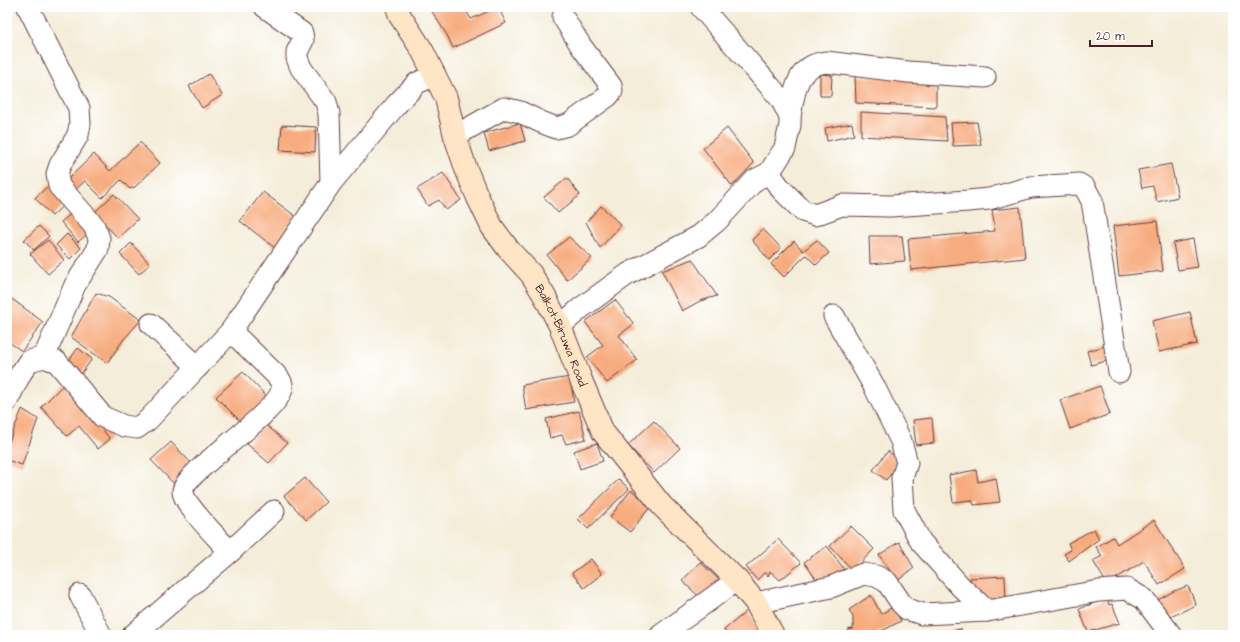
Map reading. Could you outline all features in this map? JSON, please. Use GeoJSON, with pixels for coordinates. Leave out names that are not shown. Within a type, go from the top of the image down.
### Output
{"type":"FeatureCollection","features":[{"type":"Feature","properties":{"kind":"main road","name":"Balkot-Biruwa Road"},"geometry":{"type":"LineString","coordinates":[[397,7],[400,16],[422,50],[435,74],[446,98],[455,136],[478,198],[492,227],[509,250],[531,274],[544,295],[560,326],[603,432],[662,506],[737,580],[756,603],[773,635]]}},
{"type":"Feature","properties":{"kind":"street"},"geometry":{"type":"LineString","coordinates":[[28,7],[79,108],[80,124],[78,135],[57,174],[59,186],[94,226],[99,238],[98,249],[75,285],[44,357]]}},
{"type":"Feature","properties":{"kind":"street"},"geometry":{"type":"LineString","coordinates":[[265,7],[302,33],[303,40],[297,52],[297,58],[301,68],[326,102],[329,114],[331,183]]}},
{"type":"Feature","properties":{"kind":"street"},"geometry":{"type":"LineString","coordinates":[[701,7],[770,85],[781,99],[790,117]]}},
{"type":"Feature","properties":{"kind":"street"},"geometry":{"type":"LineString","coordinates":[[455,136],[504,108],[520,112],[556,128],[568,125],[612,92],[611,86],[562,16]]}},
{"type":"Feature","properties":{"kind":"street"},"geometry":{"type":"LineString","coordinates":[[560,326],[581,308],[628,274],[699,236],[717,221],[755,180],[769,173],[785,148],[794,97],[799,79],[806,70],[817,63],[826,62],[908,72],[985,77]]}},
{"type":"Feature","properties":{"kind":"street"},"geometry":{"type":"LineString","coordinates":[[7,401],[21,373],[29,361],[44,357],[57,362],[103,417],[124,426],[137,428],[148,420],[231,331],[331,183],[396,105],[417,83],[435,74]]}},
{"type":"Feature","properties":{"kind":"street"},"geometry":{"type":"LineString","coordinates":[[769,173],[781,189],[803,211],[815,215],[842,205],[890,206],[989,200],[1031,187],[1079,184],[1085,188],[1092,201],[1119,372]]}},
{"type":"Feature","properties":{"kind":"street"},"geometry":{"type":"LineString","coordinates":[[834,316],[874,386],[901,441],[908,463],[902,478],[904,510],[907,516],[921,542],[961,587],[987,611]]}},
{"type":"Feature","properties":{"kind":"street"},"geometry":{"type":"LineString","coordinates":[[151,324],[198,366]]}},
{"type":"Feature","properties":{"kind":"street"},"geometry":{"type":"LineString","coordinates":[[230,552],[192,508],[183,494],[183,490],[210,460],[280,396],[282,388],[282,382],[276,375],[231,331]]}},
{"type":"Feature","properties":{"kind":"street"},"geometry":{"type":"LineString","coordinates":[[132,635],[230,552],[274,512]]}},
{"type":"Feature","properties":{"kind":"street"},"geometry":{"type":"LineString","coordinates":[[756,603],[831,587],[863,574],[876,576],[887,582],[901,603],[907,609],[922,614],[987,611],[1099,591],[1127,589],[1144,600],[1171,635]]}},
{"type":"Feature","properties":{"kind":"street"},"geometry":{"type":"LineString","coordinates":[[661,635],[737,580]]}},
{"type":"Feature","properties":{"kind":"street"},"geometry":{"type":"LineString","coordinates":[[80,595],[101,635]]}},
{"type":"Feature","properties":{"kind":"building"},"geometry":{"type":"Polygon","coordinates":[[[429,7],[464,7],[471,19],[498,7],[506,23],[453,48],[447,35],[429,7]]]}},
{"type":"Feature","properties":{"kind":"building"},"geometry":{"type":"Polygon","coordinates":[[[209,74],[222,95],[202,108],[189,86],[209,74]]]}},
{"type":"Feature","properties":{"kind":"building"},"geometry":{"type":"Polygon","coordinates":[[[820,74],[832,75],[831,96],[820,96],[820,74]]]}},
{"type":"Feature","properties":{"kind":"building"},"geometry":{"type":"Polygon","coordinates":[[[855,76],[936,81],[936,107],[856,103],[855,76]]]}},
{"type":"Feature","properties":{"kind":"building"},"geometry":{"type":"Polygon","coordinates":[[[861,112],[945,117],[947,141],[861,136],[861,112]]]}},
{"type":"Feature","properties":{"kind":"building"},"geometry":{"type":"Polygon","coordinates":[[[977,122],[981,145],[953,146],[951,123],[977,122]]]}},
{"type":"Feature","properties":{"kind":"building"},"geometry":{"type":"Polygon","coordinates":[[[520,123],[525,141],[489,151],[484,133],[520,123]]]}},
{"type":"Feature","properties":{"kind":"building"},"geometry":{"type":"Polygon","coordinates":[[[852,123],[854,135],[827,141],[825,128],[852,123]]]}},
{"type":"Feature","properties":{"kind":"building"},"geometry":{"type":"Polygon","coordinates":[[[282,125],[316,127],[315,152],[280,150],[282,125]]]}},
{"type":"Feature","properties":{"kind":"building"},"geometry":{"type":"Polygon","coordinates":[[[727,128],[754,163],[732,186],[703,148],[727,128]]]}},
{"type":"Feature","properties":{"kind":"building"},"geometry":{"type":"Polygon","coordinates":[[[140,142],[160,163],[135,187],[130,189],[121,180],[102,198],[85,181],[74,191],[65,182],[94,154],[110,171],[140,142]]]}},
{"type":"Feature","properties":{"kind":"building"},"geometry":{"type":"Polygon","coordinates":[[[1171,164],[1178,197],[1157,202],[1153,186],[1142,188],[1138,170],[1171,164]]]}},
{"type":"Feature","properties":{"kind":"building"},"geometry":{"type":"Polygon","coordinates":[[[443,173],[461,200],[446,210],[439,200],[428,206],[417,189],[443,173]]]}},
{"type":"Feature","properties":{"kind":"building"},"geometry":{"type":"Polygon","coordinates":[[[567,178],[580,195],[558,213],[544,197],[567,178]]]}},
{"type":"Feature","properties":{"kind":"building"},"geometry":{"type":"Polygon","coordinates":[[[49,185],[66,203],[52,216],[35,198],[49,185]]]}},
{"type":"Feature","properties":{"kind":"building"},"geometry":{"type":"Polygon","coordinates":[[[263,192],[298,218],[275,248],[240,221],[263,192]]]}},
{"type":"Feature","properties":{"kind":"building"},"geometry":{"type":"Polygon","coordinates":[[[114,194],[138,219],[118,238],[94,213],[114,194]]]}},
{"type":"Feature","properties":{"kind":"building"},"geometry":{"type":"Polygon","coordinates":[[[601,206],[621,225],[600,248],[586,222],[601,206]]]}},
{"type":"Feature","properties":{"kind":"building"},"geometry":{"type":"Polygon","coordinates":[[[1020,207],[1025,258],[911,270],[908,239],[995,231],[992,210],[1020,207]]]}},
{"type":"Feature","properties":{"kind":"building"},"geometry":{"type":"Polygon","coordinates":[[[75,210],[92,230],[78,242],[61,222],[75,210]]]}},
{"type":"Feature","properties":{"kind":"building"},"geometry":{"type":"Polygon","coordinates":[[[1157,221],[1163,271],[1119,276],[1113,226],[1157,221]]]}},
{"type":"Feature","properties":{"kind":"building"},"geometry":{"type":"Polygon","coordinates":[[[39,226],[49,236],[34,250],[24,240],[39,226]]]}},
{"type":"Feature","properties":{"kind":"building"},"geometry":{"type":"Polygon","coordinates":[[[763,229],[781,248],[769,260],[752,240],[763,229]]]}},
{"type":"Feature","properties":{"kind":"building"},"geometry":{"type":"Polygon","coordinates":[[[67,234],[81,248],[70,259],[56,245],[67,234]]]}},
{"type":"Feature","properties":{"kind":"building"},"geometry":{"type":"Polygon","coordinates":[[[869,236],[902,236],[905,261],[870,264],[869,236]]]}},
{"type":"Feature","properties":{"kind":"building"},"geometry":{"type":"Polygon","coordinates":[[[569,237],[592,258],[567,280],[547,255],[569,237]]]}},
{"type":"Feature","properties":{"kind":"building"},"geometry":{"type":"Polygon","coordinates":[[[1193,239],[1198,267],[1178,270],[1173,243],[1193,239]]]}},
{"type":"Feature","properties":{"kind":"building"},"geometry":{"type":"Polygon","coordinates":[[[48,240],[64,260],[48,274],[30,254],[48,240]]]}},
{"type":"Feature","properties":{"kind":"building"},"geometry":{"type":"Polygon","coordinates":[[[817,240],[829,253],[816,265],[806,255],[784,277],[771,264],[794,241],[803,251],[817,240]]]}},
{"type":"Feature","properties":{"kind":"building"},"geometry":{"type":"Polygon","coordinates":[[[131,243],[150,264],[139,274],[120,254],[131,243]]]}},
{"type":"Feature","properties":{"kind":"building"},"geometry":{"type":"Polygon","coordinates":[[[692,259],[717,296],[700,301],[682,311],[662,271],[692,259]]]}},
{"type":"Feature","properties":{"kind":"building"},"geometry":{"type":"Polygon","coordinates":[[[96,293],[109,297],[141,320],[124,339],[107,363],[71,337],[96,293]]]}},
{"type":"Feature","properties":{"kind":"building"},"geometry":{"type":"Polygon","coordinates":[[[12,299],[43,322],[22,351],[7,341],[7,306],[12,299]]]}},
{"type":"Feature","properties":{"kind":"building"},"geometry":{"type":"Polygon","coordinates":[[[615,300],[634,324],[619,335],[637,360],[607,383],[587,357],[603,345],[585,322],[615,300]]]}},
{"type":"Feature","properties":{"kind":"building"},"geometry":{"type":"Polygon","coordinates":[[[1190,312],[1197,344],[1159,352],[1152,321],[1190,312]]]}},
{"type":"Feature","properties":{"kind":"building"},"geometry":{"type":"Polygon","coordinates":[[[1110,345],[1114,359],[1091,365],[1087,351],[1110,345]]]}},
{"type":"Feature","properties":{"kind":"building"},"geometry":{"type":"Polygon","coordinates":[[[78,348],[92,359],[81,374],[67,363],[78,348]]]}},
{"type":"Feature","properties":{"kind":"building"},"geometry":{"type":"Polygon","coordinates":[[[243,372],[271,401],[245,426],[216,397],[243,372]]]}},
{"type":"Feature","properties":{"kind":"building"},"geometry":{"type":"Polygon","coordinates":[[[570,377],[574,402],[526,410],[522,385],[570,377]]]}},
{"type":"Feature","properties":{"kind":"building"},"geometry":{"type":"Polygon","coordinates":[[[65,383],[110,439],[98,449],[79,426],[67,436],[41,407],[65,383]]]}},
{"type":"Feature","properties":{"kind":"building"},"geometry":{"type":"Polygon","coordinates":[[[1100,386],[1110,414],[1070,429],[1060,400],[1100,386]]]}},
{"type":"Feature","properties":{"kind":"building"},"geometry":{"type":"Polygon","coordinates":[[[22,409],[38,419],[22,465],[7,460],[7,447],[22,409]]]}},
{"type":"Feature","properties":{"kind":"building"},"geometry":{"type":"Polygon","coordinates":[[[579,411],[586,439],[566,444],[562,435],[550,438],[546,419],[579,411]]]}},
{"type":"Feature","properties":{"kind":"building"},"geometry":{"type":"Polygon","coordinates":[[[932,418],[934,443],[916,445],[913,420],[932,418]]]}},
{"type":"Feature","properties":{"kind":"building"},"geometry":{"type":"Polygon","coordinates":[[[654,421],[680,448],[654,473],[628,445],[654,421]]]}},
{"type":"Feature","properties":{"kind":"building"},"geometry":{"type":"Polygon","coordinates":[[[265,424],[287,443],[269,463],[247,444],[265,424]]]}},
{"type":"Feature","properties":{"kind":"building"},"geometry":{"type":"Polygon","coordinates":[[[171,442],[194,466],[175,485],[151,460],[171,442]]]}},
{"type":"Feature","properties":{"kind":"building"},"geometry":{"type":"Polygon","coordinates":[[[597,443],[603,461],[580,469],[574,451],[597,443]]]}},
{"type":"Feature","properties":{"kind":"building"},"geometry":{"type":"Polygon","coordinates":[[[888,451],[901,461],[886,480],[873,470],[888,451]]]}},
{"type":"Feature","properties":{"kind":"building"},"geometry":{"type":"Polygon","coordinates":[[[976,470],[978,482],[996,478],[1000,502],[974,505],[972,500],[953,502],[949,475],[976,470]]]}},
{"type":"Feature","properties":{"kind":"building"},"geometry":{"type":"Polygon","coordinates":[[[305,478],[326,502],[306,520],[284,496],[305,478]]]}},
{"type":"Feature","properties":{"kind":"building"},"geometry":{"type":"Polygon","coordinates":[[[619,479],[629,489],[588,529],[578,519],[619,479]]]}},
{"type":"Feature","properties":{"kind":"building"},"geometry":{"type":"Polygon","coordinates":[[[631,490],[651,506],[630,532],[610,517],[631,490]]]}},
{"type":"Feature","properties":{"kind":"building"},"geometry":{"type":"Polygon","coordinates":[[[1154,520],[1185,569],[1159,585],[1144,561],[1107,584],[1093,561],[1102,556],[1096,547],[1113,537],[1117,544],[1154,520]]]}},
{"type":"Feature","properties":{"kind":"building"},"geometry":{"type":"Polygon","coordinates":[[[851,526],[874,549],[853,571],[830,546],[851,526]]]}},
{"type":"Feature","properties":{"kind":"building"},"geometry":{"type":"Polygon","coordinates":[[[1094,529],[1099,539],[1069,561],[1064,554],[1071,550],[1068,543],[1094,529]]]}},
{"type":"Feature","properties":{"kind":"building"},"geometry":{"type":"Polygon","coordinates":[[[778,539],[801,563],[780,580],[770,571],[768,576],[765,572],[757,580],[746,567],[778,539]]]}},
{"type":"Feature","properties":{"kind":"building"},"geometry":{"type":"Polygon","coordinates":[[[899,542],[914,568],[897,581],[879,555],[899,542]]]}},
{"type":"Feature","properties":{"kind":"building"},"geometry":{"type":"Polygon","coordinates":[[[827,546],[844,569],[821,586],[804,562],[827,546]]]}},
{"type":"Feature","properties":{"kind":"building"},"geometry":{"type":"Polygon","coordinates":[[[591,559],[602,574],[584,588],[572,573],[591,559]]]}},
{"type":"Feature","properties":{"kind":"building"},"geometry":{"type":"Polygon","coordinates":[[[700,562],[721,582],[704,601],[682,581],[700,562]]]}},
{"type":"Feature","properties":{"kind":"building"},"geometry":{"type":"Polygon","coordinates":[[[1005,576],[1006,602],[983,601],[972,590],[970,578],[1005,576]]]}},
{"type":"Feature","properties":{"kind":"building"},"geometry":{"type":"Polygon","coordinates":[[[1188,586],[1196,605],[1166,619],[1158,600],[1174,591],[1188,586]]]}},
{"type":"Feature","properties":{"kind":"building"},"geometry":{"type":"Polygon","coordinates":[[[871,595],[881,614],[893,607],[901,621],[874,635],[851,635],[848,630],[853,629],[853,617],[849,610],[871,595]]]}},
{"type":"Feature","properties":{"kind":"building"},"geometry":{"type":"Polygon","coordinates":[[[1107,598],[1109,605],[1112,604],[1120,623],[1088,632],[1079,609],[1107,598]]]}},
{"type":"Feature","properties":{"kind":"building"},"geometry":{"type":"Polygon","coordinates":[[[748,610],[764,635],[728,635],[724,630],[748,610]]]}},
{"type":"Feature","properties":{"kind":"building"},"geometry":{"type":"Polygon","coordinates":[[[961,629],[962,635],[936,635],[936,634],[961,629]]]}}]}
